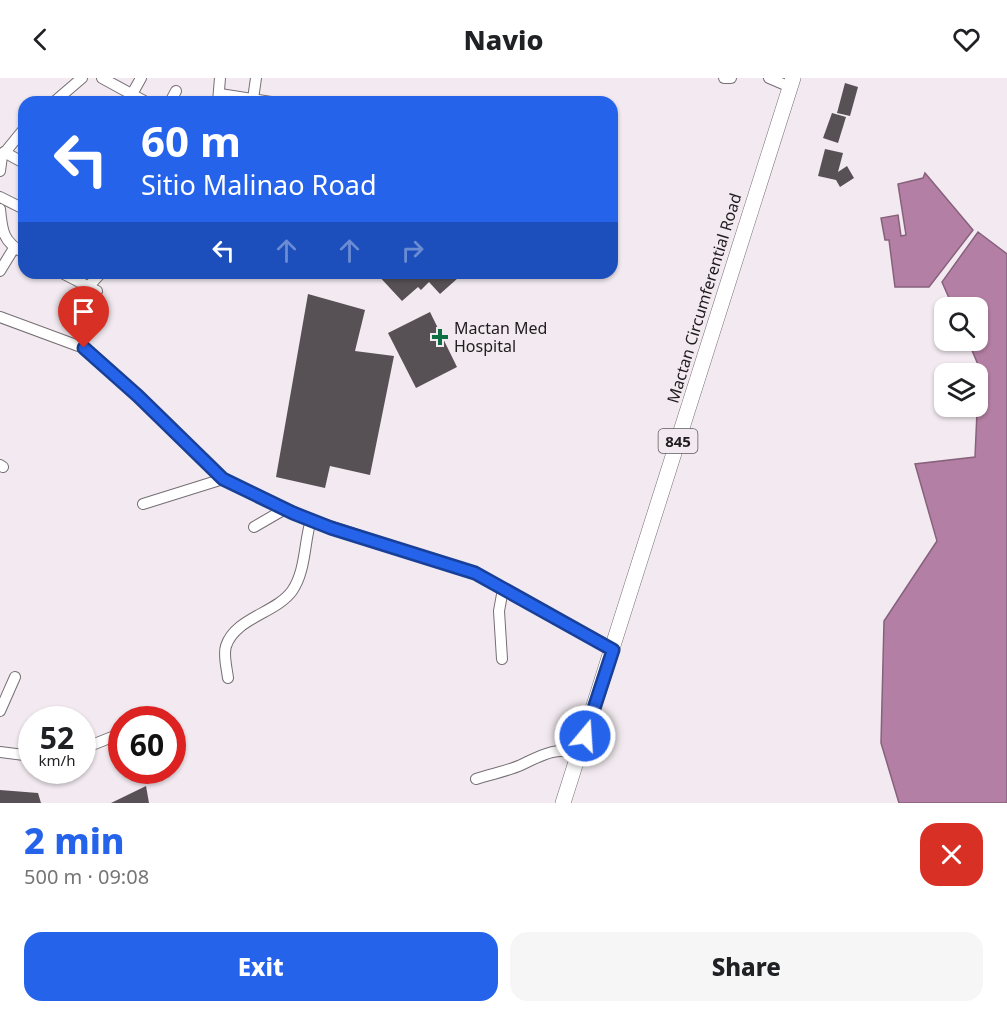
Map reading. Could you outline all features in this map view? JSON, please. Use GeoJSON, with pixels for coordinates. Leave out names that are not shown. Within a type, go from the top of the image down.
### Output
{"type":"FeatureCollection","features":[{"type":"Feature","properties":{"kind":"main road","name":"Mactan Circumferential Road"},"geometry":{"type":"LineString","coordinates":[[563,803],[791,83]]}},
{"type":"Feature","properties":{"kind":"street"},"geometry":{"type":"LineString","coordinates":[[65,96],[82,78]]}},
{"type":"Feature","properties":{"kind":"street"},"geometry":{"type":"LineString","coordinates":[[102,78],[136,96]]}},
{"type":"Feature","properties":{"kind":"street"},"geometry":{"type":"LineString","coordinates":[[132,94],[141,78]]}},
{"type":"Feature","properties":{"kind":"street"},"geometry":{"type":"LineString","coordinates":[[219,96],[220,78]]}},
{"type":"Feature","properties":{"kind":"street"},"geometry":{"type":"LineString","coordinates":[[253,96],[256,78]]}},
{"type":"Feature","properties":{"kind":"street"},"geometry":{"type":"LineString","coordinates":[[724,78],[731,78]]}},
{"type":"Feature","properties":{"kind":"street"},"geometry":{"type":"LineString","coordinates":[[769,78],[791,83]]}},
{"type":"Feature","properties":{"kind":"street"},"geometry":{"type":"LineString","coordinates":[[173,96],[176,91]]}},
{"type":"Feature","properties":{"kind":"street"},"geometry":{"type":"LineString","coordinates":[[0,171],[4,152],[18,136]]}},
{"type":"Feature","properties":{"kind":"street"},"geometry":{"type":"LineString","coordinates":[[4,152],[18,160]]}},
{"type":"Feature","properties":{"kind":"street"},"geometry":{"type":"LineString","coordinates":[[0,197],[18,206]]}},
{"type":"Feature","properties":{"kind":"street"},"geometry":{"type":"LineString","coordinates":[[0,209],[2,231],[6,241],[18,249]]}},
{"type":"Feature","properties":{"kind":"street"},"geometry":{"type":"LineString","coordinates":[[0,271],[18,251]]}},
{"type":"Feature","properties":{"kind":"street"},"geometry":{"type":"LineString","coordinates":[[74,279],[93,289],[98,279]]}},
{"type":"Feature","properties":{"kind":"street"},"geometry":{"type":"LineString","coordinates":[[0,317],[84,348],[138,396],[223,479],[311,520],[475,573],[613,650]]}},
{"type":"Feature","properties":{"kind":"street"},"geometry":{"type":"LineString","coordinates":[[143,504],[223,479]]}},
{"type":"Feature","properties":{"kind":"street"},"geometry":{"type":"LineString","coordinates":[[254,527],[285,509]]}},
{"type":"Feature","properties":{"kind":"street"},"geometry":{"type":"LineString","coordinates":[[228,678],[225,648],[233,635],[265,610],[281,603],[293,590],[300,571],[311,520]]}},
{"type":"Feature","properties":{"kind":"street"},"geometry":{"type":"LineString","coordinates":[[502,660],[499,611],[503,589]]}},
{"type":"Feature","properties":{"kind":"street"},"geometry":{"type":"LineString","coordinates":[[0,711],[15,677]]}},
{"type":"Feature","properties":{"kind":"street"},"geometry":{"type":"LineString","coordinates":[[476,779],[520,765],[545,752],[566,750],[579,754]]}},
{"type":"Feature","properties":{"kind":"street"},"geometry":{"type":"LineString","coordinates":[[0,752],[18,754]]}},
{"type":"Feature","properties":{"kind":"shaded area"},"geometry":{"type":"Polygon","coordinates":[[[925,173],[973,230],[929,287],[895,287],[889,240],[885,240],[881,218],[898,215],[901,236],[906,235],[898,184],[923,178],[925,173]]]}},
{"type":"Feature","properties":{"kind":"shaded area"},"geometry":{"type":"Polygon","coordinates":[[[978,232],[1007,254],[1007,803],[899,803],[881,743],[884,621],[937,541],[915,464],[975,457],[977,417],[988,417],[988,363],[977,363],[972,351],[988,351],[988,297],[949,297],[942,282],[978,232]]]}},
{"type":"Feature","properties":{"kind":"building"},"geometry":{"type":"Polygon","coordinates":[[[845,83],[858,87],[850,116],[837,113],[845,83]]]}},
{"type":"Feature","properties":{"kind":"building"},"geometry":{"type":"Polygon","coordinates":[[[832,113],[846,117],[838,143],[823,138],[832,113]]]}},
{"type":"Feature","properties":{"kind":"building"},"geometry":{"type":"Polygon","coordinates":[[[825,149],[843,153],[838,172],[847,166],[854,178],[840,187],[836,180],[818,176],[825,149]]]}},
{"type":"Feature","properties":{"kind":"building"},"geometry":{"type":"Polygon","coordinates":[[[382,279],[457,279],[440,294],[429,282],[421,290],[418,287],[402,301],[382,279]]]}},
{"type":"Feature","properties":{"kind":"building"},"geometry":{"type":"Polygon","coordinates":[[[308,294],[365,310],[355,351],[394,356],[370,475],[330,466],[325,488],[276,477],[308,294]]]}},
{"type":"Feature","properties":{"kind":"building"},"geometry":{"type":"Polygon","coordinates":[[[430,312],[457,367],[416,388],[388,333],[430,312]]]}},
{"type":"Feature","properties":{"kind":"building"},"geometry":{"type":"Polygon","coordinates":[[[146,786],[149,803],[111,803],[146,786]]]}},
{"type":"Feature","properties":{"kind":"building"},"geometry":{"type":"Polygon","coordinates":[[[0,790],[38,793],[41,803],[0,803],[0,790]]]}},
{"type":"Feature","properties":{"kind":"place","name":"Mactan Med Hospital"},"geometry":{"type":"Point","coordinates":[440,337]}},
{"type":"Feature","properties":{"kind":"route"},"geometry":{"type":"LineString","coordinates":[[84,348],[138,396],[223,479],[293,513],[331,528],[475,573],[613,650],[585,736]]}}]}
